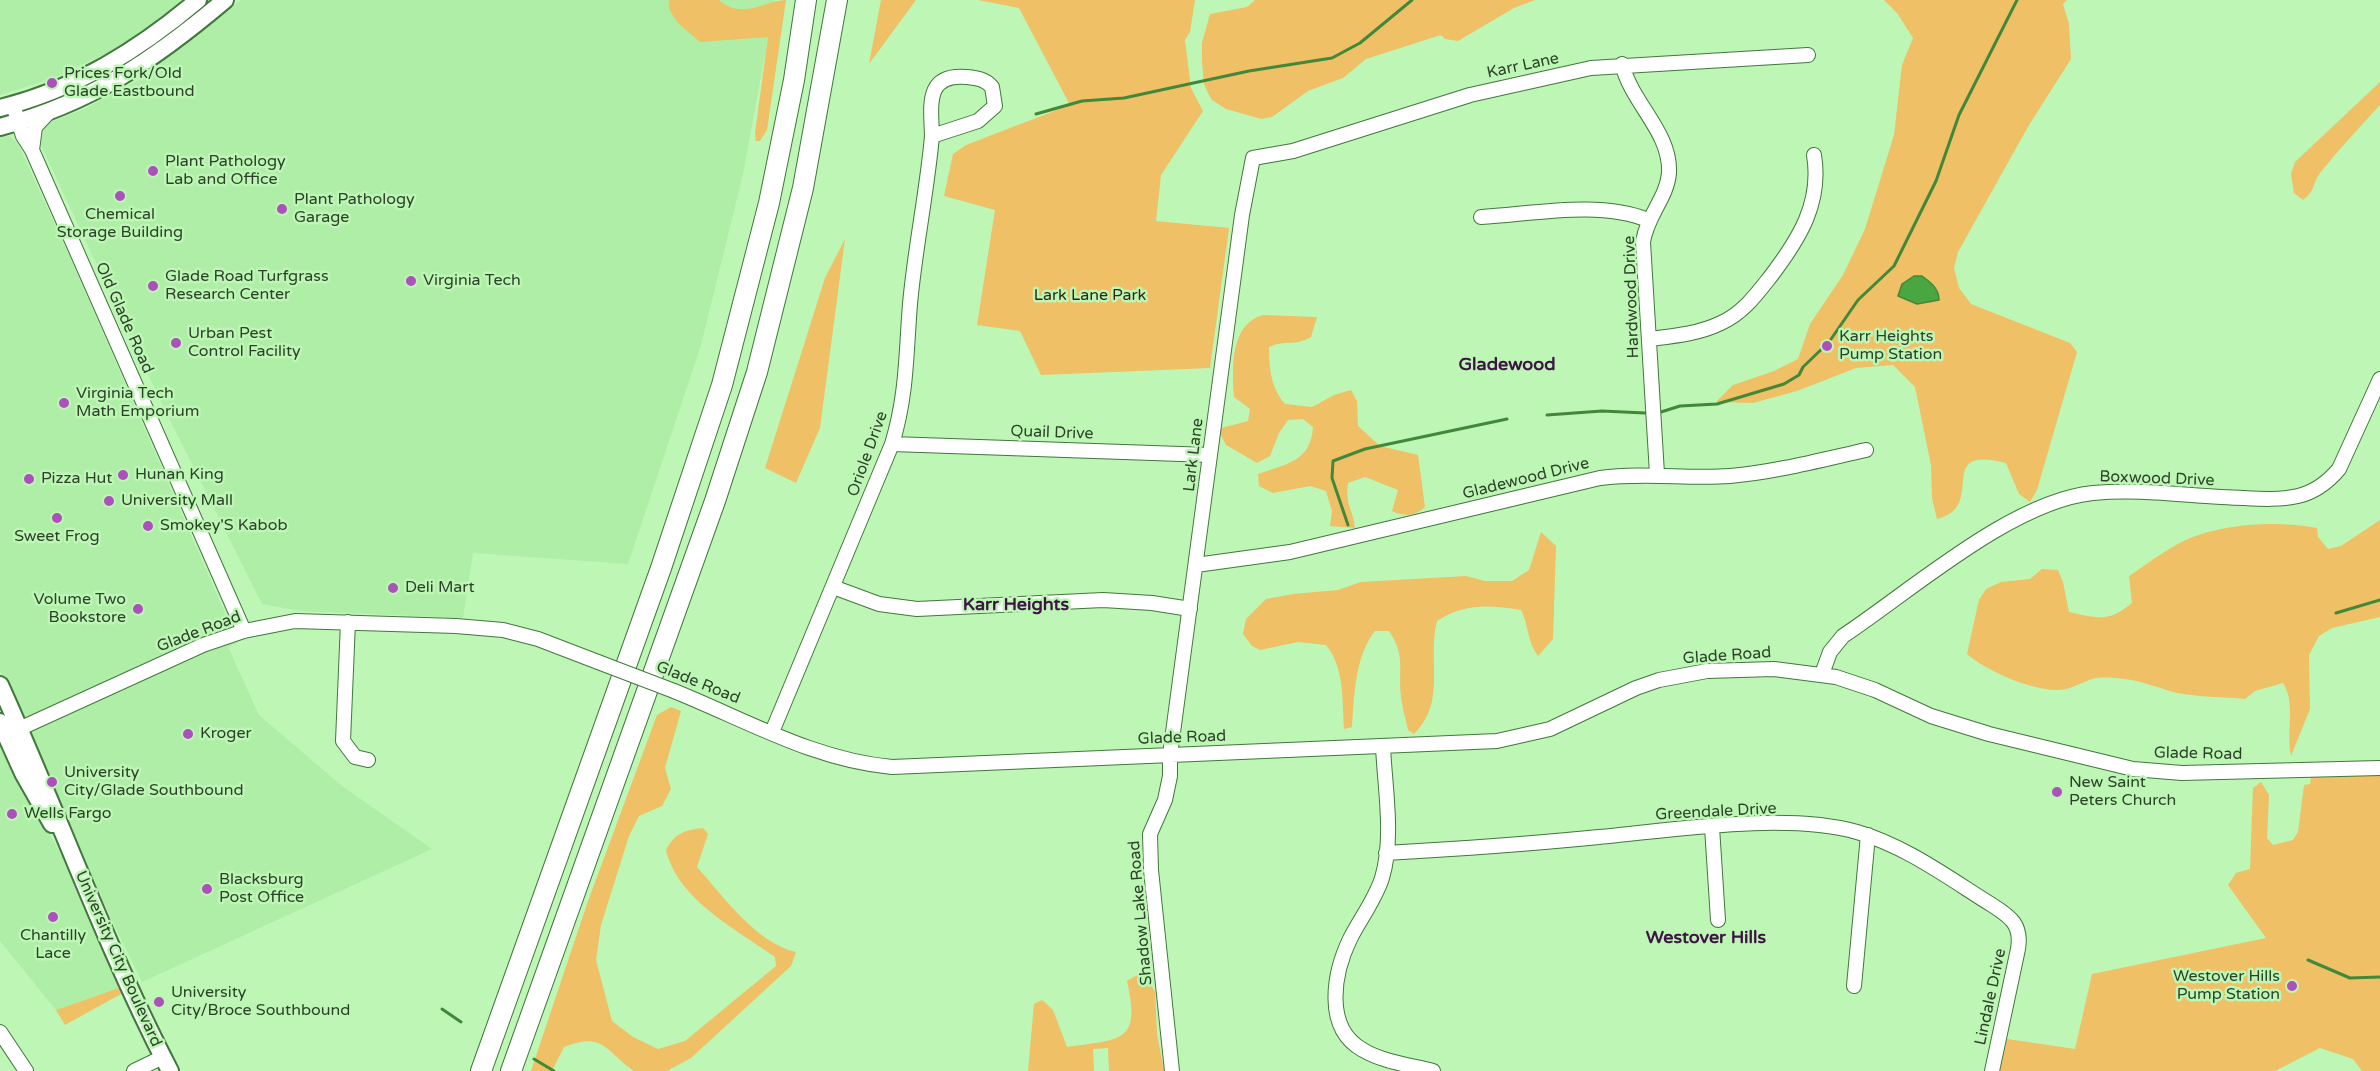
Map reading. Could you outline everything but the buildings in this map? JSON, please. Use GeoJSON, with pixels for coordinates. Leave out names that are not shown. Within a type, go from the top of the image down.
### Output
{"type":"FeatureCollection","features":[{"type":"Feature","properties":{"kind":"highway"},"geometry":{"type":"LineString","coordinates":[[481,1071],[661,568],[715,407],[769,203],[806,0]]}},
{"type":"Feature","properties":{"kind":"highway"},"geometry":{"type":"LineString","coordinates":[[511,1071],[715,501],[756,372],[808,166],[837,0]]}},
{"type":"Feature","properties":{"kind":"main road"},"geometry":{"type":"LineString","coordinates":[[7,106],[60,89],[110,65],[155,35],[198,0]]}},
{"type":"Feature","properties":{"kind":"main road"},"geometry":{"type":"LineString","coordinates":[[0,127],[49,112],[83,98],[137,69],[175,42],[225,0]]}},
{"type":"Feature","properties":{"kind":"main road","name":"University City Boulevard"},"geometry":{"type":"LineString","coordinates":[[0,685],[9,729],[45,813],[68,847],[166,1064]]}},
{"type":"Feature","properties":{"kind":"street","name":"Karr Lane"},"geometry":{"type":"LineString","coordinates":[[1253,158],[1293,151],[1470,95],[1591,68],[1622,64],[1808,55]]}},
{"type":"Feature","properties":{"kind":"street","name":"Hardwood Drive"},"geometry":{"type":"LineString","coordinates":[[1622,64],[1633,95],[1661,136],[1668,161],[1665,189],[1648,220],[1643,242],[1657,474]]}},
{"type":"Feature","properties":{"kind":"street","name":"Oriole Drive"},"geometry":{"type":"LineString","coordinates":[[772,732],[892,444],[904,396],[910,304],[932,136],[933,92],[939,82],[956,76],[984,80],[992,87],[995,106],[985,117],[932,136]]}},
{"type":"Feature","properties":{"kind":"street","name":"Old Glade Road"},"geometry":{"type":"LineString","coordinates":[[7,106],[32,150],[244,631]]}},
{"type":"Feature","properties":{"kind":"street"},"geometry":{"type":"LineString","coordinates":[[32,150],[35,127],[49,112]]}},
{"type":"Feature","properties":{"kind":"street"},"geometry":{"type":"LineString","coordinates":[[1649,339],[1706,330],[1731,318],[1752,301],[1795,243],[1807,222],[1815,192],[1814,154]]}},
{"type":"Feature","properties":{"kind":"street","name":"Lark Lane"},"geometry":{"type":"LineString","coordinates":[[1170,755],[1242,215],[1253,158]]}},
{"type":"Feature","properties":{"kind":"street"},"geometry":{"type":"LineString","coordinates":[[1481,217],[1599,210],[1620,211],[1648,220]]}},
{"type":"Feature","properties":{"kind":"street","name":"Boxwood Drive"},"geometry":{"type":"LineString","coordinates":[[1822,674],[1830,652],[1843,636],[2018,517],[2043,505],[2079,494],[2118,491],[2265,499],[2310,492],[2332,478],[2339,469],[2380,379]]}},
{"type":"Feature","properties":{"kind":"street","name":"Quail Drive"},"geometry":{"type":"LineString","coordinates":[[892,444],[1210,455]]}},
{"type":"Feature","properties":{"kind":"street","name":"Gladewood Drive"},"geometry":{"type":"LineString","coordinates":[[1196,565],[1290,552],[1600,478],[1657,474],[1727,476],[1761,473],[1866,450]]}},
{"type":"Feature","properties":{"kind":"street"},"geometry":{"type":"LineString","coordinates":[[833,587],[879,604],[908,608],[969,608],[1115,600],[1190,609]]}},
{"type":"Feature","properties":{"kind":"street","name":"Glade Road"},"geometry":{"type":"LineString","coordinates":[[9,729],[203,645],[244,631],[295,621],[348,621],[503,630],[546,641],[674,691],[802,747],[835,758],[892,767],[1497,741],[1528,736],[1578,718],[1636,688],[1685,674],[1723,670],[1774,669],[1822,674],[1865,687],[1931,716],[1969,728],[2133,769],[2182,773],[2380,768]]}},
{"type":"Feature","properties":{"kind":"street"},"geometry":{"type":"LineString","coordinates":[[348,621],[343,741],[355,757],[368,760]]}},
{"type":"Feature","properties":{"kind":"street"},"geometry":{"type":"LineString","coordinates":[[1383,747],[1386,853],[1377,890],[1346,947],[1337,971],[1335,995],[1339,1020],[1348,1038],[1363,1051],[1432,1071]]}},
{"type":"Feature","properties":{"kind":"street","name":"Shadow Lake Road"},"geometry":{"type":"LineString","coordinates":[[1170,755],[1170,776],[1165,800],[1150,834],[1151,870],[1172,1071]]}},
{"type":"Feature","properties":{"kind":"street","name":"Greendale Drive"},"geometry":{"type":"LineString","coordinates":[[1386,853],[1520,845],[1713,827],[1811,825],[1837,827],[1868,835],[1909,855],[2010,916],[2019,930]]}},
{"type":"Feature","properties":{"kind":"street"},"geometry":{"type":"LineString","coordinates":[[1713,827],[1718,920]]}},
{"type":"Feature","properties":{"kind":"street"},"geometry":{"type":"LineString","coordinates":[[1854,986],[1868,835]]}},
{"type":"Feature","properties":{"kind":"street","name":"Lindale Drive"},"geometry":{"type":"LineString","coordinates":[[1992,1071],[2018,949],[2019,930]]}},
{"type":"Feature","properties":{"kind":"street"},"geometry":{"type":"LineString","coordinates":[[0,1032],[26,1071]]}},
{"type":"Feature","properties":{"kind":"street"},"geometry":{"type":"LineString","coordinates":[[134,1071],[166,1064]]}},
{"type":"Feature","properties":{"kind":"shaded area"},"geometry":{"type":"Polygon","coordinates":[[[0,0],[184,0],[120,47],[51,79],[0,95],[0,0]]]}},
{"type":"Feature","properties":{"kind":"shaded area","name":"Virginia Tech"},"geometry":{"type":"Polygon","coordinates":[[[241,0],[775,0],[743,174],[701,345],[628,564],[473,553],[463,618],[301,611],[262,604],[161,402],[39,141],[40,133],[48,123],[82,110],[139,80],[241,0]]]}},
{"type":"Feature","properties":{"kind":"shaded area"},"geometry":{"type":"Polygon","coordinates":[[[9,136],[17,142],[69,255],[238,643],[228,647],[259,715],[342,786],[432,849],[142,982],[90,875],[0,670],[0,137],[9,136]]]}},
{"type":"Feature","properties":{"kind":"shaded area"},"geometry":{"type":"Polygon","coordinates":[[[1914,276],[1922,276],[1931,283],[1936,289],[1939,300],[1917,304],[1898,296],[1902,284],[1914,276]]]}},
{"type":"Feature","properties":{"kind":"shaded area"},"geometry":{"type":"Polygon","coordinates":[[[0,747],[11,770],[64,859],[119,988],[56,1010],[0,941],[0,747]]]}},
{"type":"Feature","properties":{"kind":"green space"},"geometry":{"type":"Polygon","coordinates":[[[669,0],[719,0],[728,6],[745,9],[786,0],[767,130],[760,141],[756,141],[755,133],[768,37],[700,42],[675,18],[669,6],[669,0]]]}},
{"type":"Feature","properties":{"kind":"green space"},"geometry":{"type":"Polygon","coordinates":[[[881,0],[916,0],[869,64],[881,0]]]}},
{"type":"Feature","properties":{"kind":"green space","name":"Lark Lane Park"},"geometry":{"type":"Polygon","coordinates":[[[978,0],[1195,0],[1190,32],[1185,40],[1191,88],[1203,111],[1161,175],[1156,221],[1229,228],[1210,368],[1041,375],[1020,331],[977,325],[995,210],[944,196],[953,154],[966,145],[1070,105],[1019,8],[978,0]]]}},
{"type":"Feature","properties":{"kind":"green space"},"geometry":{"type":"Polygon","coordinates":[[[1255,0],[1535,0],[1514,8],[1458,41],[1445,39],[1441,35],[1366,59],[1343,78],[1308,91],[1272,117],[1261,119],[1226,109],[1212,100],[1204,84],[1202,62],[1202,43],[1210,14],[1247,7],[1255,0]]]}},
{"type":"Feature","properties":{"kind":"green space"},"geometry":{"type":"Polygon","coordinates":[[[1884,0],[2067,0],[2063,4],[2069,24],[2071,59],[2029,125],[1958,252],[1954,268],[1959,288],[1971,304],[2070,343],[2077,352],[2037,490],[2030,502],[2019,494],[2006,463],[1984,459],[1971,462],[1965,469],[1959,502],[1952,512],[1937,519],[1932,498],[1931,465],[1915,387],[1893,365],[1856,368],[1797,391],[1753,403],[1716,402],[1733,385],[1774,371],[1798,359],[1810,324],[1843,275],[1865,229],[1894,135],[1902,65],[1913,38],[1897,13],[1884,0]]]}},
{"type":"Feature","properties":{"kind":"green space"},"geometry":{"type":"Polygon","coordinates":[[[2380,82],[2380,105],[2327,164],[2310,193],[2303,200],[2294,193],[2291,174],[2295,162],[2380,82]]]}},
{"type":"Feature","properties":{"kind":"green space"},"geometry":{"type":"Polygon","coordinates":[[[845,239],[820,428],[796,483],[765,468],[825,278],[845,239]]]}},
{"type":"Feature","properties":{"kind":"green space"},"geometry":{"type":"Polygon","coordinates":[[[1263,315],[1317,317],[1311,337],[1299,342],[1281,343],[1269,347],[1270,370],[1280,398],[1285,404],[1312,407],[1334,395],[1351,390],[1357,401],[1358,426],[1380,446],[1418,455],[1425,507],[1410,515],[1392,511],[1398,490],[1365,477],[1348,483],[1348,502],[1355,528],[1330,526],[1332,511],[1326,491],[1310,486],[1273,493],[1259,486],[1258,474],[1288,464],[1302,454],[1308,447],[1313,427],[1303,419],[1288,420],[1279,433],[1270,456],[1257,463],[1226,445],[1218,429],[1248,421],[1250,409],[1234,397],[1235,348],[1244,328],[1252,320],[1263,315]]]}},
{"type":"Feature","properties":{"kind":"green space"},"geometry":{"type":"Polygon","coordinates":[[[2380,520],[2380,617],[2332,628],[2319,636],[2309,655],[2310,709],[2291,756],[2290,708],[2283,683],[2255,691],[2245,699],[2177,693],[2136,681],[2110,678],[2092,679],[2063,690],[2047,689],[2010,678],[1985,667],[1967,654],[1979,600],[1986,589],[2001,582],[2030,579],[2042,569],[2058,570],[2069,612],[2095,617],[2109,616],[2132,603],[2129,576],[2168,549],[2207,532],[2238,526],[2271,524],[2317,528],[2318,537],[2328,549],[2341,546],[2380,520]]]}},
{"type":"Feature","properties":{"kind":"green space"},"geometry":{"type":"Polygon","coordinates":[[[1541,532],[1556,546],[1553,639],[1538,656],[1534,651],[1521,610],[1498,607],[1467,608],[1437,621],[1434,636],[1433,694],[1424,722],[1414,734],[1408,730],[1400,686],[1398,648],[1389,631],[1375,631],[1368,641],[1359,664],[1352,727],[1344,729],[1340,674],[1326,645],[1298,642],[1260,650],[1252,646],[1243,634],[1246,619],[1266,599],[1338,590],[1361,582],[1466,576],[1485,581],[1512,581],[1529,570],[1541,532]]]}},
{"type":"Feature","properties":{"kind":"green space"},"geometry":{"type":"Polygon","coordinates":[[[671,707],[681,711],[665,768],[671,789],[662,806],[639,816],[629,836],[601,925],[596,960],[612,1021],[633,1037],[658,1049],[685,1041],[776,966],[775,957],[710,912],[683,884],[666,850],[677,836],[686,831],[703,828],[708,834],[697,867],[754,929],[781,947],[796,952],[791,966],[691,1058],[667,1071],[634,1071],[603,1046],[588,1041],[564,1047],[552,1071],[531,1071],[587,904],[657,715],[671,707]]]}},
{"type":"Feature","properties":{"kind":"green space"},"geometry":{"type":"Polygon","coordinates":[[[2380,775],[2380,1071],[2362,1071],[2353,1059],[2320,1048],[2275,1071],[2000,1071],[2007,1039],[2075,1049],[2092,974],[2266,938],[2228,885],[2236,873],[2250,869],[2253,788],[2261,782],[2269,795],[2267,838],[2273,845],[2293,840],[2298,832],[2304,785],[2310,784],[2311,777],[2380,775]]]}},
{"type":"Feature","properties":{"kind":"green space"},"geometry":{"type":"Polygon","coordinates":[[[1144,971],[1155,992],[1157,1034],[1164,1071],[1109,1071],[1108,1048],[1093,1049],[1094,1071],[1028,1071],[1034,1004],[1042,1000],[1053,1010],[1067,1047],[1114,1039],[1129,1027],[1131,1001],[1127,981],[1144,971]]]}},
{"type":"Feature","properties":{"kind":"green space"},"geometry":{"type":"Polygon","coordinates":[[[119,988],[121,994],[65,1025],[56,1010],[119,988]]]}},
{"type":"Feature","properties":{"kind":"waterway"},"geometry":{"type":"LineString","coordinates":[[1036,114],[1082,101],[1124,98],[1249,71],[1332,58],[1360,43],[1412,0]]}},
{"type":"Feature","properties":{"kind":"waterway"},"geometry":{"type":"LineString","coordinates":[[1661,412],[1680,406],[1717,404],[1784,384],[1799,375],[1803,367],[1829,342],[1858,300],[1894,266],[1936,181],[1959,115],[2017,0]]}},
{"type":"Feature","properties":{"kind":"waterway"},"geometry":{"type":"LineString","coordinates":[[1547,415],[1602,411],[1645,413]]}},
{"type":"Feature","properties":{"kind":"waterway"},"geometry":{"type":"LineString","coordinates":[[1348,525],[1332,478],[1333,461],[1365,449],[1507,419]]}},
{"type":"Feature","properties":{"kind":"waterway"},"geometry":{"type":"LineString","coordinates":[[2336,613],[2380,600]]}},
{"type":"Feature","properties":{"kind":"waterway"},"geometry":{"type":"LineString","coordinates":[[2308,960],[2350,978],[2380,977]]}},
{"type":"Feature","properties":{"kind":"waterway"},"geometry":{"type":"LineString","coordinates":[[442,1009],[461,1022]]}},
{"type":"Feature","properties":{"kind":"waterway"},"geometry":{"type":"LineString","coordinates":[[534,1059],[554,1071]]}},
{"type":"Feature","properties":{"kind":"place","name":"Prices Fork/Old Glade Eastbound"},"geometry":{"type":"Point","coordinates":[52,83]}},
{"type":"Feature","properties":{"kind":"place","name":"Plant Pathology Lab and Office"},"geometry":{"type":"Point","coordinates":[153,171]}},
{"type":"Feature","properties":{"kind":"place","name":"Chemical Storage Building"},"geometry":{"type":"Point","coordinates":[120,196]}},
{"type":"Feature","properties":{"kind":"place","name":"Plant Pathology Garage"},"geometry":{"type":"Point","coordinates":[282,209]}},
{"type":"Feature","properties":{"kind":"place","name":"Virginia Tech"},"geometry":{"type":"Point","coordinates":[411,281]}},
{"type":"Feature","properties":{"kind":"place","name":"Glade Road Turfgrass Research Center"},"geometry":{"type":"Point","coordinates":[153,286]}},
{"type":"Feature","properties":{"kind":"place","name":"Urban Pest Control Facility"},"geometry":{"type":"Point","coordinates":[176,343]}},
{"type":"Feature","properties":{"kind":"place","name":"Karr Heights Pump Station"},"geometry":{"type":"Point","coordinates":[1827,346]}},
{"type":"Feature","properties":{"kind":"place","name":"Virginia Tech Math Emporium"},"geometry":{"type":"Point","coordinates":[64,403]}},
{"type":"Feature","properties":{"kind":"place","name":"Hunan King"},"geometry":{"type":"Point","coordinates":[123,475]}},
{"type":"Feature","properties":{"kind":"place","name":"Pizza Hut"},"geometry":{"type":"Point","coordinates":[29,479]}},
{"type":"Feature","properties":{"kind":"place","name":"University Mall"},"geometry":{"type":"Point","coordinates":[109,501]}},
{"type":"Feature","properties":{"kind":"place","name":"Sweet Frog"},"geometry":{"type":"Point","coordinates":[57,518]}},
{"type":"Feature","properties":{"kind":"place","name":"Smokey'S Kabob"},"geometry":{"type":"Point","coordinates":[148,526]}},
{"type":"Feature","properties":{"kind":"place","name":"Deli Mart"},"geometry":{"type":"Point","coordinates":[393,588]}},
{"type":"Feature","properties":{"kind":"place","name":"Volume Two Bookstore"},"geometry":{"type":"Point","coordinates":[138,609]}},
{"type":"Feature","properties":{"kind":"place","name":"Kroger"},"geometry":{"type":"Point","coordinates":[188,734]}},
{"type":"Feature","properties":{"kind":"place","name":"University City/Glade Southbound"},"geometry":{"type":"Point","coordinates":[52,782]}},
{"type":"Feature","properties":{"kind":"place","name":"New Saint Peters Church"},"geometry":{"type":"Point","coordinates":[2057,792]}},
{"type":"Feature","properties":{"kind":"place","name":"Wells Fargo"},"geometry":{"type":"Point","coordinates":[12,814]}},
{"type":"Feature","properties":{"kind":"place","name":"Blacksburg Post Office"},"geometry":{"type":"Point","coordinates":[207,889]}},
{"type":"Feature","properties":{"kind":"place","name":"Chantilly Lace"},"geometry":{"type":"Point","coordinates":[53,917]}},
{"type":"Feature","properties":{"kind":"place","name":"Westover Hills Pump Station"},"geometry":{"type":"Point","coordinates":[2292,986]}},
{"type":"Feature","properties":{"kind":"place","name":"University City/Broce Southbound"},"geometry":{"type":"Point","coordinates":[159,1002]}},
{"type":"Feature","properties":{"kind":"district","name":"Gladewood"},"geometry":{"type":"Point","coordinates":[1507,365]}},
{"type":"Feature","properties":{"kind":"district","name":"Karr Heights"},"geometry":{"type":"Point","coordinates":[1016,605]}},
{"type":"Feature","properties":{"kind":"district","name":"Westover Hills"},"geometry":{"type":"Point","coordinates":[1706,938]}}]}
